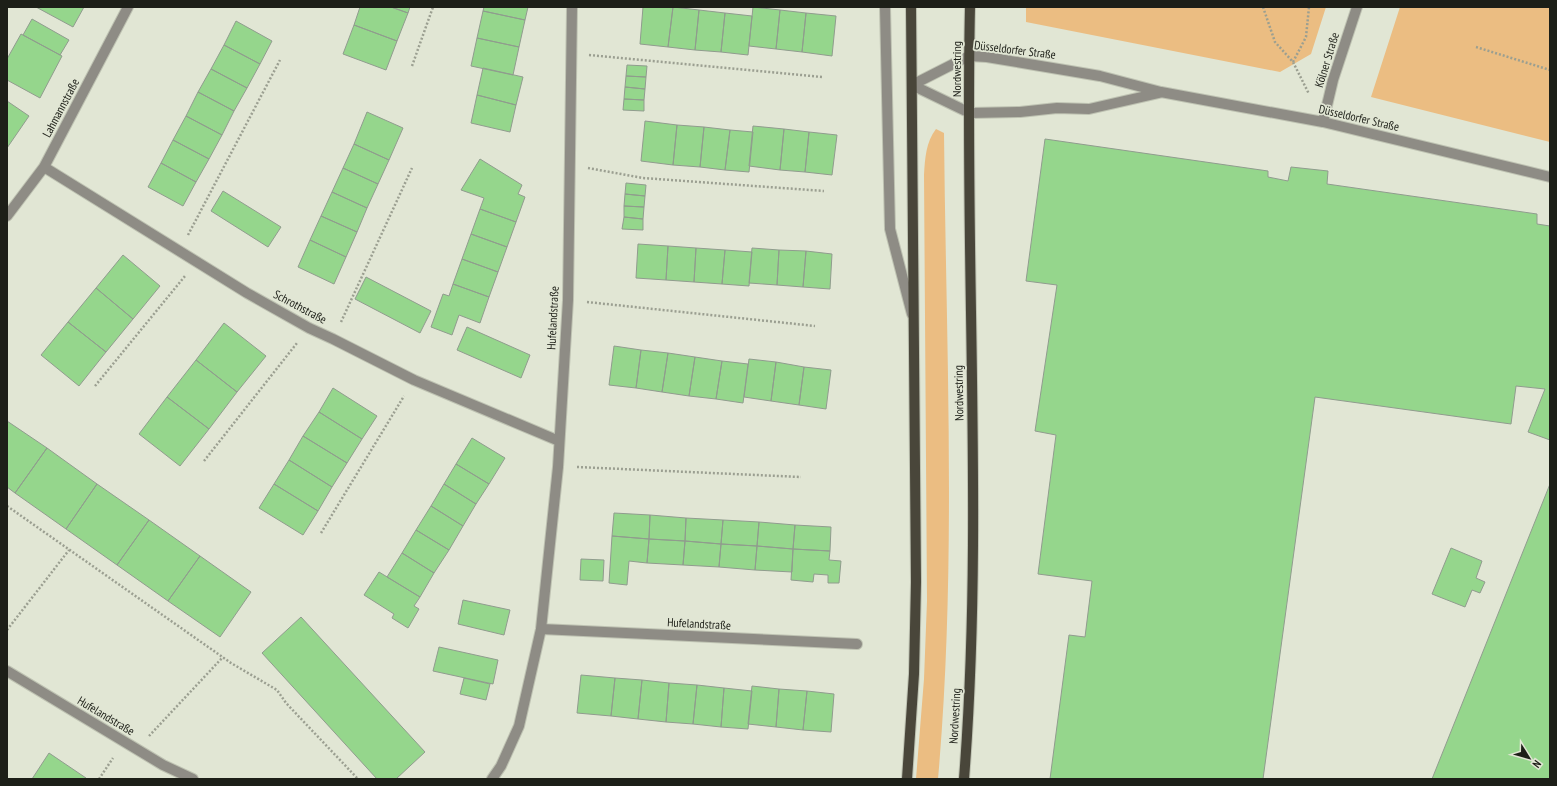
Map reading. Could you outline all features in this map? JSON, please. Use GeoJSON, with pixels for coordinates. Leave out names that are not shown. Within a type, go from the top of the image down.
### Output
{"type":"FeatureCollection","features":[{"type":"Feature","properties":{"kind":"main road"},"geometry":{"type":"LineString","coordinates":[[907,779],[916,624],[911,7]]}},
{"type":"Feature","properties":{"kind":"main road","name":"Nordwestring"},"geometry":{"type":"LineString","coordinates":[[964,779],[971,663],[974,564],[969,181],[970,7]]}},
{"type":"Feature","properties":{"kind":"street","name":"Lahmannstraße"},"geometry":{"type":"LineString","coordinates":[[7,216],[44,167],[128,7]]}},
{"type":"Feature","properties":{"kind":"street","name":"Hufelandstraße"},"geometry":{"type":"LineString","coordinates":[[492,779],[501,766],[519,726],[541,629],[558,467],[568,300],[572,7]]}},
{"type":"Feature","properties":{"kind":"street"},"geometry":{"type":"LineString","coordinates":[[885,7],[890,229],[914,324]]}},
{"type":"Feature","properties":{"kind":"street","name":"Kölner Straße"},"geometry":{"type":"LineString","coordinates":[[1323,122],[1333,80],[1357,7]]}},
{"type":"Feature","properties":{"kind":"street","name":"Düsseldorfer Straße"},"geometry":{"type":"LineString","coordinates":[[912,85],[969,56],[987,57],[1100,76],[1161,92],[1323,122],[1550,177]]}},
{"type":"Feature","properties":{"kind":"street","name":"Düsseldorfer Straße"},"geometry":{"type":"LineString","coordinates":[[912,85],[970,113],[1013,112],[1057,108],[1089,109],[1161,92]]}},
{"type":"Feature","properties":{"kind":"street","name":"Schrothstraße"},"geometry":{"type":"LineString","coordinates":[[44,167],[196,262],[309,328],[414,380],[559,441]]}},
{"type":"Feature","properties":{"kind":"street","name":"Hufelandstraße"},"geometry":{"type":"LineString","coordinates":[[541,629],[857,644]]}},
{"type":"Feature","properties":{"kind":"street","name":"Hufelandstraße"},"geometry":{"type":"LineString","coordinates":[[7,671],[136,750],[193,779]]}},
{"type":"Feature","properties":{"kind":"path"},"geometry":{"type":"LineString","coordinates":[[412,66],[433,7]]}},
{"type":"Feature","properties":{"kind":"path"},"geometry":{"type":"LineString","coordinates":[[1263,7],[1275,42],[1293,62],[1323,122]]}},
{"type":"Feature","properties":{"kind":"path"},"geometry":{"type":"LineString","coordinates":[[1293,62],[1306,37],[1309,7]]}},
{"type":"Feature","properties":{"kind":"path"},"geometry":{"type":"LineString","coordinates":[[1476,46],[1550,70]]}},
{"type":"Feature","properties":{"kind":"path"},"geometry":{"type":"LineString","coordinates":[[572,54],[822,77]]}},
{"type":"Feature","properties":{"kind":"path"},"geometry":{"type":"LineString","coordinates":[[180,251],[280,60]]}},
{"type":"Feature","properties":{"kind":"path"},"geometry":{"type":"LineString","coordinates":[[570,165],[643,178],[824,191]]}},
{"type":"Feature","properties":{"kind":"path"},"geometry":{"type":"LineString","coordinates":[[333,339],[412,168]]}},
{"type":"Feature","properties":{"kind":"path"},"geometry":{"type":"LineString","coordinates":[[96,386],[196,262]]}},
{"type":"Feature","properties":{"kind":"path"},"geometry":{"type":"LineString","coordinates":[[568,300],[815,326]]}},
{"type":"Feature","properties":{"kind":"path"},"geometry":{"type":"LineString","coordinates":[[204,461],[309,328]]}},
{"type":"Feature","properties":{"kind":"path"},"geometry":{"type":"LineString","coordinates":[[321,533],[414,380]]}},
{"type":"Feature","properties":{"kind":"path"},"geometry":{"type":"LineString","coordinates":[[558,467],[801,477]]}},
{"type":"Feature","properties":{"kind":"path"},"geometry":{"type":"LineString","coordinates":[[7,506],[223,657],[277,690],[286,703],[358,779]]}},
{"type":"Feature","properties":{"kind":"path"},"geometry":{"type":"LineString","coordinates":[[7,630],[69,550]]}},
{"type":"Feature","properties":{"kind":"path"},"geometry":{"type":"LineString","coordinates":[[136,750],[223,657]]}},
{"type":"Feature","properties":{"kind":"path"},"geometry":{"type":"LineString","coordinates":[[99,779],[123,742]]}},
{"type":"Feature","properties":{"kind":"shaded area"},"geometry":{"type":"Polygon","coordinates":[[[1026,7],[1326,7],[1311,54],[1280,72],[1026,22],[1026,7]]]}},
{"type":"Feature","properties":{"kind":"shaded area"},"geometry":{"type":"Polygon","coordinates":[[[1400,7],[1550,7],[1550,142],[1371,97],[1400,7]]]}},
{"type":"Feature","properties":{"kind":"shaded area"},"geometry":{"type":"Polygon","coordinates":[[[936,129],[944,133],[949,456],[947,618],[944,698],[938,779],[916,779],[924,679],[927,601],[924,175],[928,145],[936,129]]]}},
{"type":"Feature","properties":{"kind":"building"},"geometry":{"type":"Polygon","coordinates":[[[36,7],[84,7],[73,27],[36,7]]]}},
{"type":"Feature","properties":{"kind":"building"},"geometry":{"type":"Polygon","coordinates":[[[360,7],[391,7],[408,13],[397,41],[354,25],[360,7]]]}},
{"type":"Feature","properties":{"kind":"building"},"geometry":{"type":"Polygon","coordinates":[[[391,7],[410,7],[408,13],[391,7]]]}},
{"type":"Feature","properties":{"kind":"building"},"geometry":{"type":"Polygon","coordinates":[[[484,7],[528,7],[525,20],[483,11],[484,7]]]}},
{"type":"Feature","properties":{"kind":"building"},"geometry":{"type":"Polygon","coordinates":[[[643,7],[673,7],[668,47],[640,44],[643,7]]]}},
{"type":"Feature","properties":{"kind":"building"},"geometry":{"type":"Polygon","coordinates":[[[673,7],[699,10],[695,50],[668,47],[673,7]]]}},
{"type":"Feature","properties":{"kind":"building"},"geometry":{"type":"Polygon","coordinates":[[[753,7],[780,10],[776,49],[749,46],[753,7]]]}},
{"type":"Feature","properties":{"kind":"building"},"geometry":{"type":"Polygon","coordinates":[[[699,10],[725,13],[721,52],[695,50],[699,10]]]}},
{"type":"Feature","properties":{"kind":"building"},"geometry":{"type":"Polygon","coordinates":[[[780,10],[806,13],[802,52],[776,49],[780,10]]]}},
{"type":"Feature","properties":{"kind":"building"},"geometry":{"type":"Polygon","coordinates":[[[483,11],[525,20],[519,47],[477,38],[483,11]]]}},
{"type":"Feature","properties":{"kind":"building"},"geometry":{"type":"Polygon","coordinates":[[[725,13],[752,16],[748,55],[721,52],[725,13]]]}},
{"type":"Feature","properties":{"kind":"building"},"geometry":{"type":"Polygon","coordinates":[[[806,13],[836,16],[832,56],[802,52],[806,13]]]}},
{"type":"Feature","properties":{"kind":"building"},"geometry":{"type":"Polygon","coordinates":[[[32,19],[69,40],[60,55],[23,35],[32,19]]]}},
{"type":"Feature","properties":{"kind":"building"},"geometry":{"type":"Polygon","coordinates":[[[236,21],[272,41],[260,64],[224,45],[236,21]]]}},
{"type":"Feature","properties":{"kind":"building"},"geometry":{"type":"Polygon","coordinates":[[[354,25],[397,41],[386,70],[343,54],[354,25]]]}},
{"type":"Feature","properties":{"kind":"building"},"geometry":{"type":"Polygon","coordinates":[[[21,34],[62,56],[40,98],[7,80],[7,59],[21,34]]]}},
{"type":"Feature","properties":{"kind":"building"},"geometry":{"type":"Polygon","coordinates":[[[477,38],[519,47],[513,75],[471,66],[477,38]]]}},
{"type":"Feature","properties":{"kind":"building"},"geometry":{"type":"Polygon","coordinates":[[[224,45],[260,64],[247,88],[211,69],[224,45]]]}},
{"type":"Feature","properties":{"kind":"building"},"geometry":{"type":"Polygon","coordinates":[[[627,65],[647,66],[646,77],[626,76],[627,65]]]}},
{"type":"Feature","properties":{"kind":"building"},"geometry":{"type":"Polygon","coordinates":[[[483,68],[523,77],[516,105],[477,95],[483,68]]]}},
{"type":"Feature","properties":{"kind":"building"},"geometry":{"type":"Polygon","coordinates":[[[211,69],[247,88],[234,111],[198,92],[211,69]]]}},
{"type":"Feature","properties":{"kind":"building"},"geometry":{"type":"Polygon","coordinates":[[[626,76],[646,77],[645,89],[625,87],[626,76]]]}},
{"type":"Feature","properties":{"kind":"building"},"geometry":{"type":"Polygon","coordinates":[[[625,87],[645,89],[644,100],[624,99],[625,87]]]}},
{"type":"Feature","properties":{"kind":"building"},"geometry":{"type":"Polygon","coordinates":[[[198,92],[234,111],[222,135],[186,116],[198,92]]]}},
{"type":"Feature","properties":{"kind":"building"},"geometry":{"type":"Polygon","coordinates":[[[477,95],[516,105],[510,132],[471,123],[477,95]]]}},
{"type":"Feature","properties":{"kind":"building"},"geometry":{"type":"Polygon","coordinates":[[[624,99],[644,100],[644,111],[623,110],[624,99]]]}},
{"type":"Feature","properties":{"kind":"building"},"geometry":{"type":"Polygon","coordinates":[[[7,101],[29,116],[7,148],[7,101]]]}},
{"type":"Feature","properties":{"kind":"building"},"geometry":{"type":"Polygon","coordinates":[[[367,112],[403,128],[389,160],[354,144],[367,112]]]}},
{"type":"Feature","properties":{"kind":"building"},"geometry":{"type":"Polygon","coordinates":[[[186,116],[222,135],[209,159],[173,140],[186,116]]]}},
{"type":"Feature","properties":{"kind":"building"},"geometry":{"type":"Polygon","coordinates":[[[645,121],[677,125],[673,165],[641,161],[645,121]]]}},
{"type":"Feature","properties":{"kind":"building"},"geometry":{"type":"Polygon","coordinates":[[[677,125],[704,127],[700,167],[673,165],[677,125]]]}},
{"type":"Feature","properties":{"kind":"building"},"geometry":{"type":"Polygon","coordinates":[[[753,126],[784,129],[780,170],[749,166],[753,126]]]}},
{"type":"Feature","properties":{"kind":"building"},"geometry":{"type":"Polygon","coordinates":[[[704,127],[730,130],[725,170],[700,167],[704,127]]]}},
{"type":"Feature","properties":{"kind":"building"},"geometry":{"type":"Polygon","coordinates":[[[784,129],[809,132],[805,172],[780,170],[784,129]]]}},
{"type":"Feature","properties":{"kind":"building"},"geometry":{"type":"Polygon","coordinates":[[[730,130],[753,132],[749,172],[725,170],[730,130]]]}},
{"type":"Feature","properties":{"kind":"building"},"geometry":{"type":"Polygon","coordinates":[[[809,132],[837,135],[832,175],[805,172],[809,132]]]}},
{"type":"Feature","properties":{"kind":"building"},"geometry":{"type":"Polygon","coordinates":[[[1045,139],[1268,171],[1268,177],[1288,181],[1291,167],[1328,171],[1327,184],[1537,214],[1537,224],[1550,226],[1550,440],[1528,432],[1545,389],[1516,386],[1511,424],[1315,397],[1263,779],[1050,779],[1069,635],[1085,637],[1092,581],[1038,574],[1056,435],[1035,431],[1057,285],[1026,281],[1045,139]]]}},
{"type":"Feature","properties":{"kind":"building"},"geometry":{"type":"Polygon","coordinates":[[[173,140],[209,159],[196,182],[161,163],[173,140]]]}},
{"type":"Feature","properties":{"kind":"building"},"geometry":{"type":"Polygon","coordinates":[[[354,144],[389,160],[378,184],[343,168],[354,144]]]}},
{"type":"Feature","properties":{"kind":"building"},"geometry":{"type":"Polygon","coordinates":[[[480,159],[522,185],[518,194],[525,197],[516,222],[480,209],[484,198],[461,190],[480,159]]]}},
{"type":"Feature","properties":{"kind":"building"},"geometry":{"type":"Polygon","coordinates":[[[161,163],[196,182],[183,206],[148,187],[161,163]]]}},
{"type":"Feature","properties":{"kind":"building"},"geometry":{"type":"Polygon","coordinates":[[[343,168],[378,184],[367,208],[332,192],[343,168]]]}},
{"type":"Feature","properties":{"kind":"building"},"geometry":{"type":"Polygon","coordinates":[[[626,183],[646,185],[645,196],[625,194],[626,183]]]}},
{"type":"Feature","properties":{"kind":"building"},"geometry":{"type":"Polygon","coordinates":[[[223,191],[281,227],[268,247],[211,211],[223,191]]]}},
{"type":"Feature","properties":{"kind":"building"},"geometry":{"type":"Polygon","coordinates":[[[332,192],[367,208],[357,232],[321,216],[332,192]]]}},
{"type":"Feature","properties":{"kind":"building"},"geometry":{"type":"Polygon","coordinates":[[[625,194],[645,196],[644,207],[624,206],[625,194]]]}},
{"type":"Feature","properties":{"kind":"building"},"geometry":{"type":"Polygon","coordinates":[[[624,206],[644,207],[643,219],[624,217],[624,206]]]}},
{"type":"Feature","properties":{"kind":"building"},"geometry":{"type":"Polygon","coordinates":[[[480,209],[516,222],[507,247],[471,234],[480,209]]]}},
{"type":"Feature","properties":{"kind":"building"},"geometry":{"type":"Polygon","coordinates":[[[321,216],[357,232],[346,257],[310,240],[321,216]]]}},
{"type":"Feature","properties":{"kind":"building"},"geometry":{"type":"Polygon","coordinates":[[[624,217],[643,219],[643,230],[622,229],[624,217]]]}},
{"type":"Feature","properties":{"kind":"building"},"geometry":{"type":"Polygon","coordinates":[[[471,234],[507,247],[498,272],[462,259],[471,234]]]}},
{"type":"Feature","properties":{"kind":"building"},"geometry":{"type":"Polygon","coordinates":[[[310,240],[346,257],[334,284],[298,267],[310,240]]]}},
{"type":"Feature","properties":{"kind":"building"},"geometry":{"type":"Polygon","coordinates":[[[638,244],[668,246],[666,280],[636,278],[638,244]]]}},
{"type":"Feature","properties":{"kind":"building"},"geometry":{"type":"Polygon","coordinates":[[[668,246],[696,248],[694,282],[666,280],[668,246]]]}},
{"type":"Feature","properties":{"kind":"building"},"geometry":{"type":"Polygon","coordinates":[[[696,248],[725,250],[722,284],[694,282],[696,248]]]}},
{"type":"Feature","properties":{"kind":"building"},"geometry":{"type":"Polygon","coordinates":[[[752,248],[779,250],[777,285],[749,283],[752,248]]]}},
{"type":"Feature","properties":{"kind":"building"},"geometry":{"type":"Polygon","coordinates":[[[725,250],[752,252],[749,286],[722,284],[725,250]]]}},
{"type":"Feature","properties":{"kind":"building"},"geometry":{"type":"Polygon","coordinates":[[[779,250],[806,251],[803,287],[777,285],[779,250]]]}},
{"type":"Feature","properties":{"kind":"building"},"geometry":{"type":"Polygon","coordinates":[[[806,251],[832,254],[830,289],[803,287],[806,251]]]}},
{"type":"Feature","properties":{"kind":"building"},"geometry":{"type":"Polygon","coordinates":[[[123,255],[160,286],[133,319],[96,288],[123,255]]]}},
{"type":"Feature","properties":{"kind":"building"},"geometry":{"type":"Polygon","coordinates":[[[462,259],[498,272],[489,297],[453,284],[462,259]]]}},
{"type":"Feature","properties":{"kind":"building"},"geometry":{"type":"Polygon","coordinates":[[[366,277],[431,311],[420,333],[355,299],[366,277]]]}},
{"type":"Feature","properties":{"kind":"building"},"geometry":{"type":"Polygon","coordinates":[[[453,284],[489,297],[480,323],[459,315],[452,335],[431,327],[443,294],[449,296],[453,284]]]}},
{"type":"Feature","properties":{"kind":"building"},"geometry":{"type":"Polygon","coordinates":[[[96,288],[133,319],[106,352],[68,322],[96,288]]]}},
{"type":"Feature","properties":{"kind":"building"},"geometry":{"type":"Polygon","coordinates":[[[68,322],[106,352],[79,386],[41,355],[68,322]]]}},
{"type":"Feature","properties":{"kind":"building"},"geometry":{"type":"Polygon","coordinates":[[[224,323],[266,356],[237,392],[196,360],[224,323]]]}},
{"type":"Feature","properties":{"kind":"building"},"geometry":{"type":"Polygon","coordinates":[[[467,327],[530,355],[521,378],[457,350],[467,327]]]}},
{"type":"Feature","properties":{"kind":"building"},"geometry":{"type":"Polygon","coordinates":[[[614,346],[641,350],[636,388],[609,385],[614,346]]]}},
{"type":"Feature","properties":{"kind":"building"},"geometry":{"type":"Polygon","coordinates":[[[641,350],[668,353],[662,392],[636,388],[641,350]]]}},
{"type":"Feature","properties":{"kind":"building"},"geometry":{"type":"Polygon","coordinates":[[[668,353],[695,357],[689,396],[662,392],[668,353]]]}},
{"type":"Feature","properties":{"kind":"building"},"geometry":{"type":"Polygon","coordinates":[[[695,357],[722,361],[716,399],[689,396],[695,357]]]}},
{"type":"Feature","properties":{"kind":"building"},"geometry":{"type":"Polygon","coordinates":[[[749,359],[776,362],[771,401],[744,397],[749,359]]]}},
{"type":"Feature","properties":{"kind":"building"},"geometry":{"type":"Polygon","coordinates":[[[196,360],[237,392],[209,429],[167,397],[196,360]]]}},
{"type":"Feature","properties":{"kind":"building"},"geometry":{"type":"Polygon","coordinates":[[[722,361],[748,364],[743,403],[716,399],[722,361]]]}},
{"type":"Feature","properties":{"kind":"building"},"geometry":{"type":"Polygon","coordinates":[[[776,362],[804,367],[799,405],[771,401],[776,362]]]}},
{"type":"Feature","properties":{"kind":"building"},"geometry":{"type":"Polygon","coordinates":[[[804,367],[831,370],[826,409],[799,405],[804,367]]]}},
{"type":"Feature","properties":{"kind":"building"},"geometry":{"type":"Polygon","coordinates":[[[333,388],[377,416],[362,439],[319,412],[333,388]]]}},
{"type":"Feature","properties":{"kind":"building"},"geometry":{"type":"Polygon","coordinates":[[[167,397],[209,429],[180,466],[139,434],[167,397]]]}},
{"type":"Feature","properties":{"kind":"building"},"geometry":{"type":"Polygon","coordinates":[[[319,412],[362,439],[347,463],[303,436],[319,412]]]}},
{"type":"Feature","properties":{"kind":"building"},"geometry":{"type":"Polygon","coordinates":[[[7,421],[47,448],[15,493],[7,487],[7,421]]]}},
{"type":"Feature","properties":{"kind":"building"},"geometry":{"type":"Polygon","coordinates":[[[303,436],[347,463],[332,487],[289,460],[303,436]]]}},
{"type":"Feature","properties":{"kind":"building"},"geometry":{"type":"Polygon","coordinates":[[[472,438],[505,458],[489,484],[456,464],[472,438]]]}},
{"type":"Feature","properties":{"kind":"building"},"geometry":{"type":"Polygon","coordinates":[[[47,448],[97,484],[66,529],[15,493],[47,448]]]}},
{"type":"Feature","properties":{"kind":"building"},"geometry":{"type":"Polygon","coordinates":[[[289,460],[332,487],[318,511],[274,484],[289,460]]]}},
{"type":"Feature","properties":{"kind":"building"},"geometry":{"type":"Polygon","coordinates":[[[456,464],[489,484],[476,504],[444,484],[456,464]]]}},
{"type":"Feature","properties":{"kind":"building"},"geometry":{"type":"Polygon","coordinates":[[[97,484],[149,520],[117,565],[66,529],[97,484]]]}},
{"type":"Feature","properties":{"kind":"building"},"geometry":{"type":"Polygon","coordinates":[[[274,484],[318,511],[303,535],[259,508],[274,484]]]}},
{"type":"Feature","properties":{"kind":"building"},"geometry":{"type":"Polygon","coordinates":[[[444,484],[476,504],[463,526],[431,506],[444,484]]]}},
{"type":"Feature","properties":{"kind":"building"},"geometry":{"type":"Polygon","coordinates":[[[1550,484],[1550,779],[1432,779],[1550,484]]]}},
{"type":"Feature","properties":{"kind":"building"},"geometry":{"type":"Polygon","coordinates":[[[431,506],[463,526],[449,550],[416,530],[431,506]]]}},
{"type":"Feature","properties":{"kind":"building"},"geometry":{"type":"Polygon","coordinates":[[[614,513],[650,515],[649,539],[612,536],[614,513]]]}},
{"type":"Feature","properties":{"kind":"building"},"geometry":{"type":"Polygon","coordinates":[[[650,515],[686,518],[685,541],[649,539],[650,515]]]}},
{"type":"Feature","properties":{"kind":"building"},"geometry":{"type":"Polygon","coordinates":[[[686,518],[723,520],[721,544],[685,541],[686,518]]]}},
{"type":"Feature","properties":{"kind":"building"},"geometry":{"type":"Polygon","coordinates":[[[149,520],[200,556],[168,601],[117,565],[149,520]]]}},
{"type":"Feature","properties":{"kind":"building"},"geometry":{"type":"Polygon","coordinates":[[[723,520],[759,522],[757,546],[721,544],[723,520]]]}},
{"type":"Feature","properties":{"kind":"building"},"geometry":{"type":"Polygon","coordinates":[[[759,522],[795,525],[793,549],[757,546],[759,522]]]}},
{"type":"Feature","properties":{"kind":"building"},"geometry":{"type":"Polygon","coordinates":[[[795,525],[831,527],[830,551],[793,549],[795,525]]]}},
{"type":"Feature","properties":{"kind":"building"},"geometry":{"type":"Polygon","coordinates":[[[416,530],[449,550],[434,573],[402,553],[416,530]]]}},
{"type":"Feature","properties":{"kind":"building"},"geometry":{"type":"Polygon","coordinates":[[[612,536],[649,539],[647,563],[629,561],[627,585],[609,583],[612,536]]]}},
{"type":"Feature","properties":{"kind":"building"},"geometry":{"type":"Polygon","coordinates":[[[649,539],[685,541],[683,565],[647,563],[649,539]]]}},
{"type":"Feature","properties":{"kind":"building"},"geometry":{"type":"Polygon","coordinates":[[[685,541],[721,544],[719,567],[683,565],[685,541]]]}},
{"type":"Feature","properties":{"kind":"building"},"geometry":{"type":"Polygon","coordinates":[[[721,544],[757,546],[755,570],[719,567],[721,544]]]}},
{"type":"Feature","properties":{"kind":"building"},"geometry":{"type":"Polygon","coordinates":[[[757,546],[793,549],[792,572],[755,570],[757,546]]]}},
{"type":"Feature","properties":{"kind":"building"},"geometry":{"type":"Polygon","coordinates":[[[1451,548],[1482,561],[1476,578],[1485,582],[1480,593],[1472,590],[1465,607],[1432,594],[1451,548]]]}},
{"type":"Feature","properties":{"kind":"building"},"geometry":{"type":"Polygon","coordinates":[[[793,549],[830,551],[829,560],[841,561],[839,583],[828,583],[828,575],[814,574],[813,582],[791,580],[793,549]]]}},
{"type":"Feature","properties":{"kind":"building"},"geometry":{"type":"Polygon","coordinates":[[[402,553],[434,573],[420,597],[387,577],[402,553]]]}},
{"type":"Feature","properties":{"kind":"building"},"geometry":{"type":"Polygon","coordinates":[[[200,556],[251,592],[220,637],[168,601],[200,556]]]}},
{"type":"Feature","properties":{"kind":"building"},"geometry":{"type":"Polygon","coordinates":[[[581,559],[604,560],[603,581],[580,580],[581,559]]]}},
{"type":"Feature","properties":{"kind":"building"},"geometry":{"type":"Polygon","coordinates":[[[379,572],[420,597],[414,606],[419,609],[408,628],[392,618],[394,614],[364,595],[379,572]]]}},
{"type":"Feature","properties":{"kind":"building"},"geometry":{"type":"Polygon","coordinates":[[[463,600],[510,610],[504,635],[458,624],[463,600]]]}},
{"type":"Feature","properties":{"kind":"building"},"geometry":{"type":"Polygon","coordinates":[[[301,617],[425,752],[396,779],[377,779],[262,653],[301,617]]]}},
{"type":"Feature","properties":{"kind":"building"},"geometry":{"type":"Polygon","coordinates":[[[439,647],[498,660],[493,684],[433,671],[439,647]]]}},
{"type":"Feature","properties":{"kind":"building"},"geometry":{"type":"Polygon","coordinates":[[[581,675],[615,678],[611,716],[577,713],[581,675]]]}},
{"type":"Feature","properties":{"kind":"building"},"geometry":{"type":"Polygon","coordinates":[[[464,678],[490,684],[486,700],[460,694],[464,678]]]}},
{"type":"Feature","properties":{"kind":"building"},"geometry":{"type":"Polygon","coordinates":[[[615,678],[642,680],[638,719],[611,716],[615,678]]]}},
{"type":"Feature","properties":{"kind":"building"},"geometry":{"type":"Polygon","coordinates":[[[642,680],[669,683],[666,722],[638,719],[642,680]]]}},
{"type":"Feature","properties":{"kind":"building"},"geometry":{"type":"Polygon","coordinates":[[[669,683],[697,685],[693,724],[666,722],[669,683]]]}},
{"type":"Feature","properties":{"kind":"building"},"geometry":{"type":"Polygon","coordinates":[[[697,685],[724,688],[721,727],[693,724],[697,685]]]}},
{"type":"Feature","properties":{"kind":"building"},"geometry":{"type":"Polygon","coordinates":[[[752,686],[779,689],[776,727],[748,724],[752,686]]]}},
{"type":"Feature","properties":{"kind":"building"},"geometry":{"type":"Polygon","coordinates":[[[724,688],[752,691],[748,729],[721,727],[724,688]]]}},
{"type":"Feature","properties":{"kind":"building"},"geometry":{"type":"Polygon","coordinates":[[[779,689],[807,691],[803,730],[776,727],[779,689]]]}},
{"type":"Feature","properties":{"kind":"building"},"geometry":{"type":"Polygon","coordinates":[[[807,691],[834,694],[831,732],[803,730],[807,691]]]}},
{"type":"Feature","properties":{"kind":"building"},"geometry":{"type":"Polygon","coordinates":[[[49,753],[86,778],[32,779],[49,753]]]}}]}
